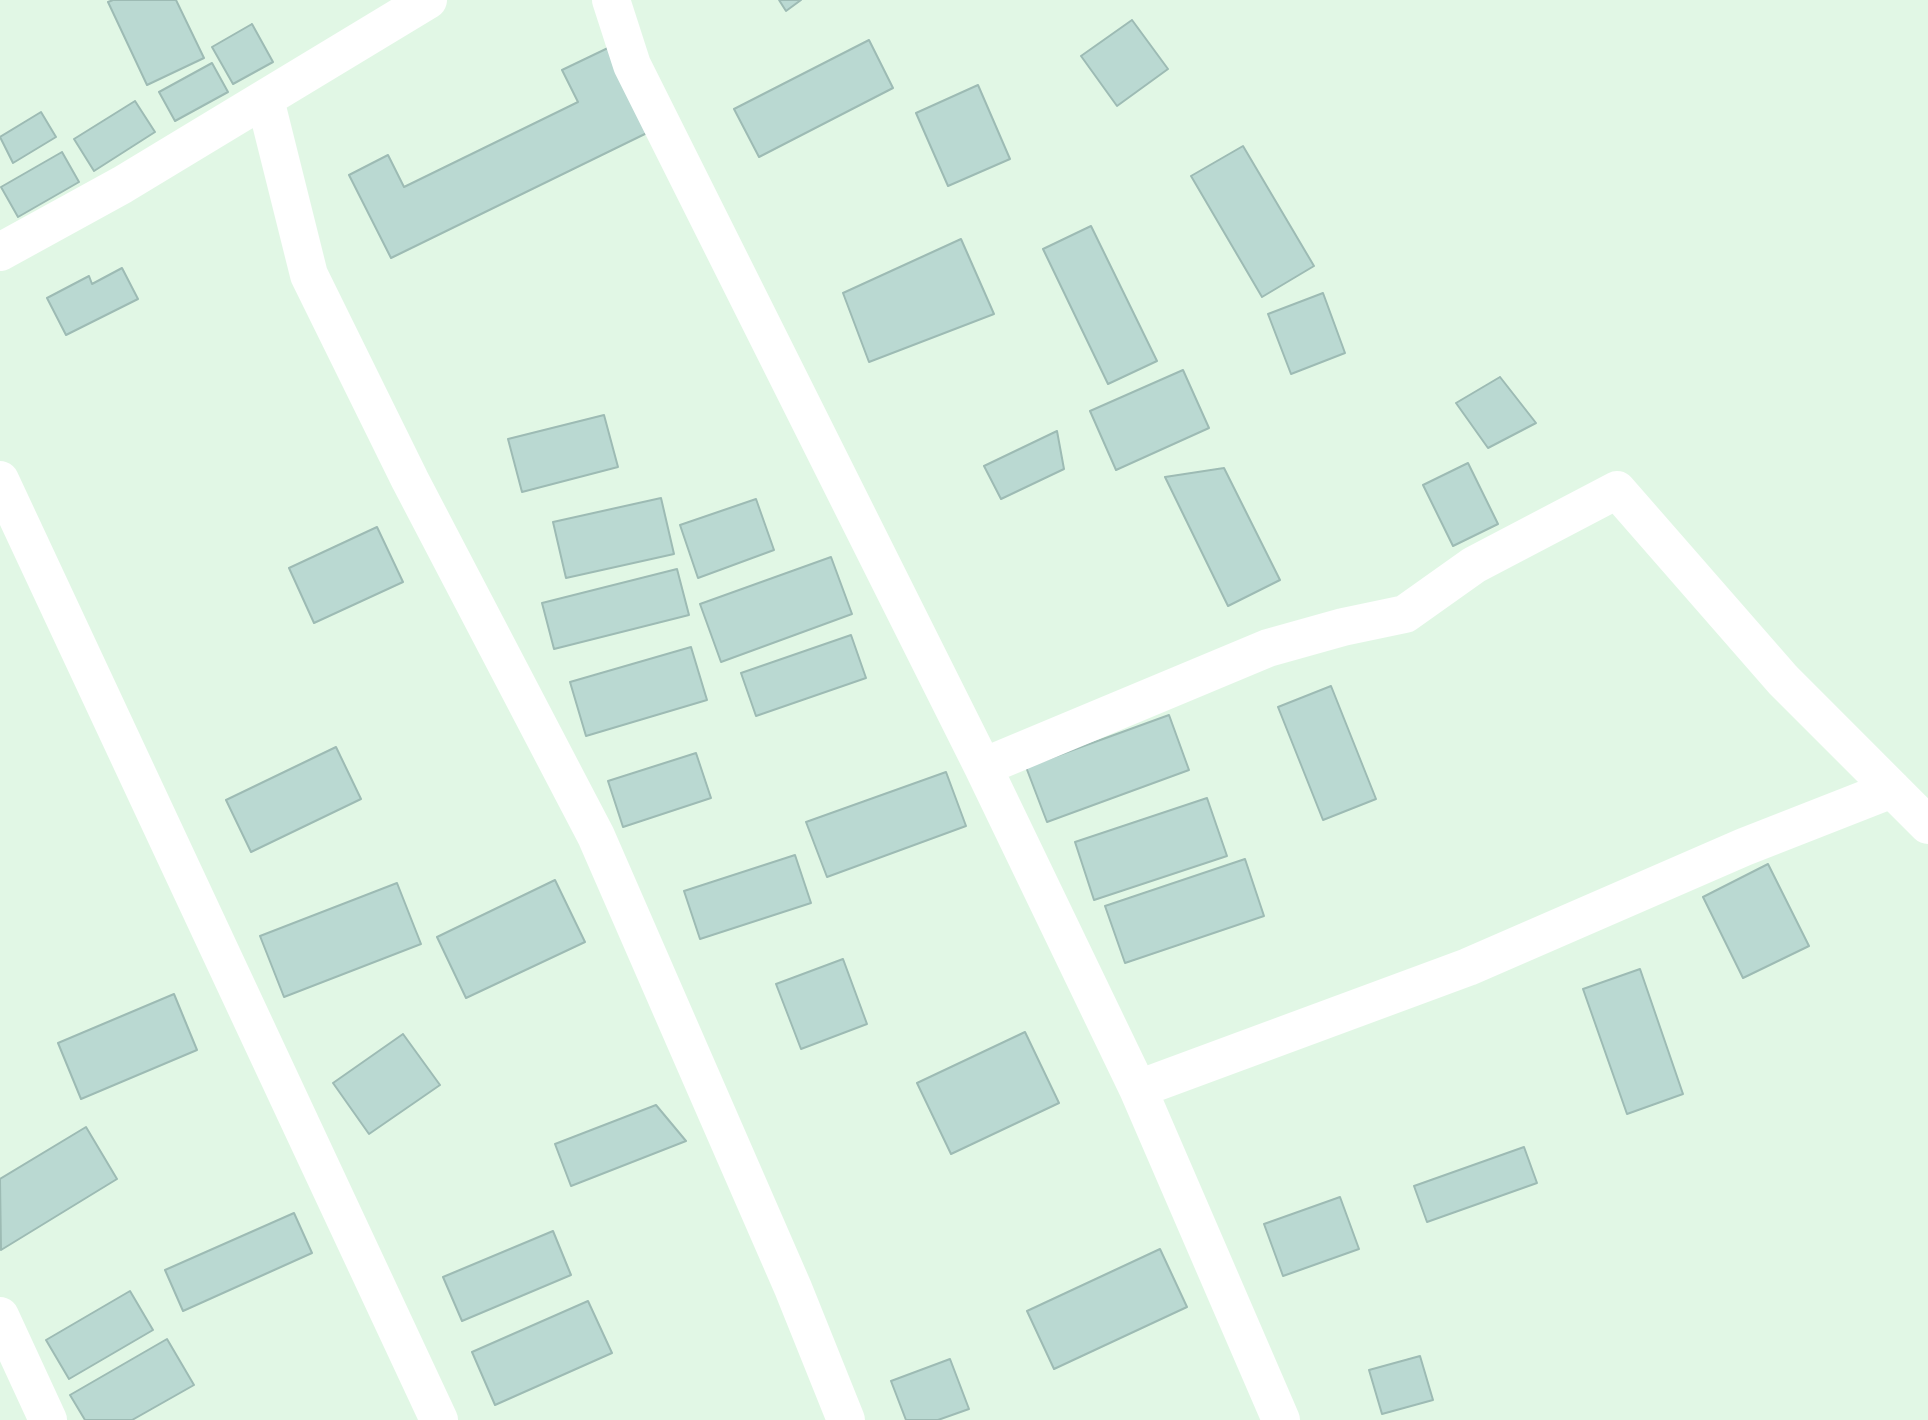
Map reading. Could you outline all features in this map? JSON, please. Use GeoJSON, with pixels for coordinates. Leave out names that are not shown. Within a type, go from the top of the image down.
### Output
{"type":"FeatureCollection","features":[{"type":"Feature","properties":{"kind":"street"},"geometry":{"type":"LineString","coordinates":[[0,252],[122,185],[428,0]]}},
{"type":"Feature","properties":{"kind":"street"},"geometry":{"type":"LineString","coordinates":[[611,0],[632,65],[983,767],[1138,1089],[1282,1420]]}},
{"type":"Feature","properties":{"kind":"street"},"geometry":{"type":"LineString","coordinates":[[265,99],[309,275],[410,480],[596,836],[793,1288],[846,1420]]}},
{"type":"Feature","properties":{"kind":"street"},"geometry":{"type":"LineString","coordinates":[[0,481],[439,1420]]}},
{"type":"Feature","properties":{"kind":"street"},"geometry":{"type":"LineString","coordinates":[[983,767],[1268,648],[1343,627],[1405,614],[1474,565],[1617,490],[1783,680],[1928,825]]}},
{"type":"Feature","properties":{"kind":"street"},"geometry":{"type":"LineString","coordinates":[[1138,1089],[1468,967],[1744,847],[1892,789]]}},
{"type":"Feature","properties":{"kind":"street"},"geometry":{"type":"LineString","coordinates":[[0,1316],[48,1420]]}},
{"type":"Feature","properties":{"kind":"building"},"geometry":{"type":"Polygon","coordinates":[[[176,0],[204,58],[147,85],[108,2],[176,0]]]}},
{"type":"Feature","properties":{"kind":"building"},"geometry":{"type":"Polygon","coordinates":[[[779,0],[801,0],[786,11],[779,0]]]}},
{"type":"Feature","properties":{"kind":"building"},"geometry":{"type":"Polygon","coordinates":[[[1132,20],[1168,69],[1117,106],[1081,56],[1132,20]]]}},
{"type":"Feature","properties":{"kind":"building"},"geometry":{"type":"Polygon","coordinates":[[[252,24],[273,62],[233,84],[212,47],[252,24]]]}},
{"type":"Feature","properties":{"kind":"building"},"geometry":{"type":"Polygon","coordinates":[[[869,40],[893,88],[759,157],[734,109],[869,40]]]}},
{"type":"Feature","properties":{"kind":"building"},"geometry":{"type":"Polygon","coordinates":[[[610,47],[651,131],[391,258],[349,175],[388,155],[404,187],[578,102],[562,70],[610,47]]]}},
{"type":"Feature","properties":{"kind":"building"},"geometry":{"type":"Polygon","coordinates":[[[212,63],[228,92],[175,121],[159,92],[212,63]]]}},
{"type":"Feature","properties":{"kind":"building"},"geometry":{"type":"Polygon","coordinates":[[[978,85],[1010,159],[948,186],[916,113],[978,85]]]}},
{"type":"Feature","properties":{"kind":"building"},"geometry":{"type":"Polygon","coordinates":[[[135,101],[155,132],[94,171],[74,139],[135,101]]]}},
{"type":"Feature","properties":{"kind":"building"},"geometry":{"type":"Polygon","coordinates":[[[41,112],[56,137],[13,163],[0,137],[41,112]]]}},
{"type":"Feature","properties":{"kind":"building"},"geometry":{"type":"Polygon","coordinates":[[[1243,146],[1314,266],[1262,297],[1191,176],[1243,146]]]}},
{"type":"Feature","properties":{"kind":"building"},"geometry":{"type":"Polygon","coordinates":[[[62,152],[79,182],[18,217],[1,187],[62,152]]]}},
{"type":"Feature","properties":{"kind":"building"},"geometry":{"type":"Polygon","coordinates":[[[1091,226],[1157,361],[1108,384],[1043,249],[1091,226]]]}},
{"type":"Feature","properties":{"kind":"building"},"geometry":{"type":"Polygon","coordinates":[[[961,239],[994,314],[869,362],[843,293],[961,239]]]}},
{"type":"Feature","properties":{"kind":"building"},"geometry":{"type":"Polygon","coordinates":[[[122,268],[138,299],[66,335],[47,298],[89,276],[92,284],[122,268]]]}},
{"type":"Feature","properties":{"kind":"building"},"geometry":{"type":"Polygon","coordinates":[[[1323,293],[1345,353],[1291,374],[1268,314],[1323,293]]]}},
{"type":"Feature","properties":{"kind":"building"},"geometry":{"type":"Polygon","coordinates":[[[1183,370],[1209,428],[1116,470],[1090,411],[1183,370]]]}},
{"type":"Feature","properties":{"kind":"building"},"geometry":{"type":"Polygon","coordinates":[[[1500,377],[1536,423],[1488,448],[1456,403],[1500,377]]]}},
{"type":"Feature","properties":{"kind":"building"},"geometry":{"type":"Polygon","coordinates":[[[604,415],[618,467],[522,492],[508,439],[604,415]]]}},
{"type":"Feature","properties":{"kind":"building"},"geometry":{"type":"Polygon","coordinates":[[[1057,431],[1064,469],[1001,499],[984,466],[1057,431]]]}},
{"type":"Feature","properties":{"kind":"building"},"geometry":{"type":"Polygon","coordinates":[[[1468,463],[1498,524],[1453,546],[1423,485],[1468,463]]]}},
{"type":"Feature","properties":{"kind":"building"},"geometry":{"type":"Polygon","coordinates":[[[1224,468],[1280,580],[1228,606],[1165,477],[1224,468]]]}},
{"type":"Feature","properties":{"kind":"building"},"geometry":{"type":"Polygon","coordinates":[[[661,498],[674,554],[566,578],[553,522],[661,498]]]}},
{"type":"Feature","properties":{"kind":"building"},"geometry":{"type":"Polygon","coordinates":[[[756,499],[774,550],[698,578],[680,525],[756,499]]]}},
{"type":"Feature","properties":{"kind":"building"},"geometry":{"type":"Polygon","coordinates":[[[377,527],[403,582],[314,623],[289,568],[377,527]]]}},
{"type":"Feature","properties":{"kind":"building"},"geometry":{"type":"Polygon","coordinates":[[[831,557],[852,614],[721,662],[700,604],[831,557]]]}},
{"type":"Feature","properties":{"kind":"building"},"geometry":{"type":"Polygon","coordinates":[[[677,569],[689,615],[554,649],[542,603],[677,569]]]}},
{"type":"Feature","properties":{"kind":"building"},"geometry":{"type":"Polygon","coordinates":[[[851,635],[866,678],[756,716],[741,673],[851,635]]]}},
{"type":"Feature","properties":{"kind":"building"},"geometry":{"type":"Polygon","coordinates":[[[691,647],[707,700],[586,736],[570,682],[691,647]]]}},
{"type":"Feature","properties":{"kind":"building"},"geometry":{"type":"Polygon","coordinates":[[[1331,686],[1376,799],[1323,820],[1278,707],[1331,686]]]}},
{"type":"Feature","properties":{"kind":"building"},"geometry":{"type":"Polygon","coordinates":[[[1169,715],[1189,770],[1047,822],[1026,767],[1169,715]]]}},
{"type":"Feature","properties":{"kind":"building"},"geometry":{"type":"Polygon","coordinates":[[[336,747],[361,799],[251,852],[226,800],[336,747]]]}},
{"type":"Feature","properties":{"kind":"building"},"geometry":{"type":"Polygon","coordinates":[[[696,753],[711,798],[623,827],[608,781],[696,753]]]}},
{"type":"Feature","properties":{"kind":"building"},"geometry":{"type":"Polygon","coordinates":[[[946,772],[966,826],[827,877],[806,822],[946,772]]]}},
{"type":"Feature","properties":{"kind":"building"},"geometry":{"type":"Polygon","coordinates":[[[1207,798],[1227,856],[1094,900],[1075,842],[1207,798]]]}},
{"type":"Feature","properties":{"kind":"building"},"geometry":{"type":"Polygon","coordinates":[[[795,855],[811,903],[700,939],[684,891],[795,855]]]}},
{"type":"Feature","properties":{"kind":"building"},"geometry":{"type":"Polygon","coordinates":[[[1245,859],[1264,916],[1125,963],[1105,906],[1245,859]]]}},
{"type":"Feature","properties":{"kind":"building"},"geometry":{"type":"Polygon","coordinates":[[[1768,864],[1809,946],[1743,978],[1703,897],[1768,864]]]}},
{"type":"Feature","properties":{"kind":"building"},"geometry":{"type":"Polygon","coordinates":[[[555,880],[585,942],[466,998],[437,937],[555,880]]]}},
{"type":"Feature","properties":{"kind":"building"},"geometry":{"type":"Polygon","coordinates":[[[397,883],[421,944],[284,997],[260,936],[397,883]]]}},
{"type":"Feature","properties":{"kind":"building"},"geometry":{"type":"Polygon","coordinates":[[[843,959],[867,1024],[801,1049],[776,984],[843,959]]]}},
{"type":"Feature","properties":{"kind":"building"},"geometry":{"type":"Polygon","coordinates":[[[1640,969],[1683,1094],[1627,1114],[1583,989],[1640,969]]]}},
{"type":"Feature","properties":{"kind":"building"},"geometry":{"type":"Polygon","coordinates":[[[174,994],[197,1050],[81,1099],[58,1043],[174,994]]]}},
{"type":"Feature","properties":{"kind":"building"},"geometry":{"type":"Polygon","coordinates":[[[1025,1032],[1059,1103],[951,1154],[917,1083],[1025,1032]]]}},
{"type":"Feature","properties":{"kind":"building"},"geometry":{"type":"Polygon","coordinates":[[[403,1034],[440,1085],[369,1134],[333,1083],[403,1034]]]}},
{"type":"Feature","properties":{"kind":"building"},"geometry":{"type":"Polygon","coordinates":[[[656,1105],[686,1141],[571,1186],[555,1144],[656,1105]]]}},
{"type":"Feature","properties":{"kind":"building"},"geometry":{"type":"Polygon","coordinates":[[[86,1127],[117,1179],[1,1250],[0,1179],[86,1127]]]}},
{"type":"Feature","properties":{"kind":"building"},"geometry":{"type":"Polygon","coordinates":[[[1524,1147],[1537,1183],[1427,1222],[1414,1186],[1524,1147]]]}},
{"type":"Feature","properties":{"kind":"building"},"geometry":{"type":"Polygon","coordinates":[[[1340,1197],[1359,1249],[1283,1276],[1264,1224],[1340,1197]]]}},
{"type":"Feature","properties":{"kind":"building"},"geometry":{"type":"Polygon","coordinates":[[[294,1213],[312,1253],[183,1311],[165,1270],[294,1213]]]}},
{"type":"Feature","properties":{"kind":"building"},"geometry":{"type":"Polygon","coordinates":[[[553,1231],[571,1275],[462,1321],[443,1277],[553,1231]]]}},
{"type":"Feature","properties":{"kind":"building"},"geometry":{"type":"Polygon","coordinates":[[[1160,1249],[1187,1307],[1054,1369],[1027,1311],[1160,1249]]]}},
{"type":"Feature","properties":{"kind":"building"},"geometry":{"type":"Polygon","coordinates":[[[130,1291],[153,1330],[69,1379],[46,1340],[130,1291]]]}},
{"type":"Feature","properties":{"kind":"building"},"geometry":{"type":"Polygon","coordinates":[[[588,1301],[612,1353],[495,1405],[472,1352],[588,1301]]]}},
{"type":"Feature","properties":{"kind":"building"},"geometry":{"type":"Polygon","coordinates":[[[167,1339],[194,1385],[132,1420],[85,1420],[70,1395],[167,1339]]]}},
{"type":"Feature","properties":{"kind":"building"},"geometry":{"type":"Polygon","coordinates":[[[1420,1356],[1433,1400],[1382,1414],[1369,1370],[1420,1356]]]}},
{"type":"Feature","properties":{"kind":"building"},"geometry":{"type":"Polygon","coordinates":[[[950,1359],[969,1409],[938,1420],[906,1420],[891,1381],[950,1359]]]}}]}
